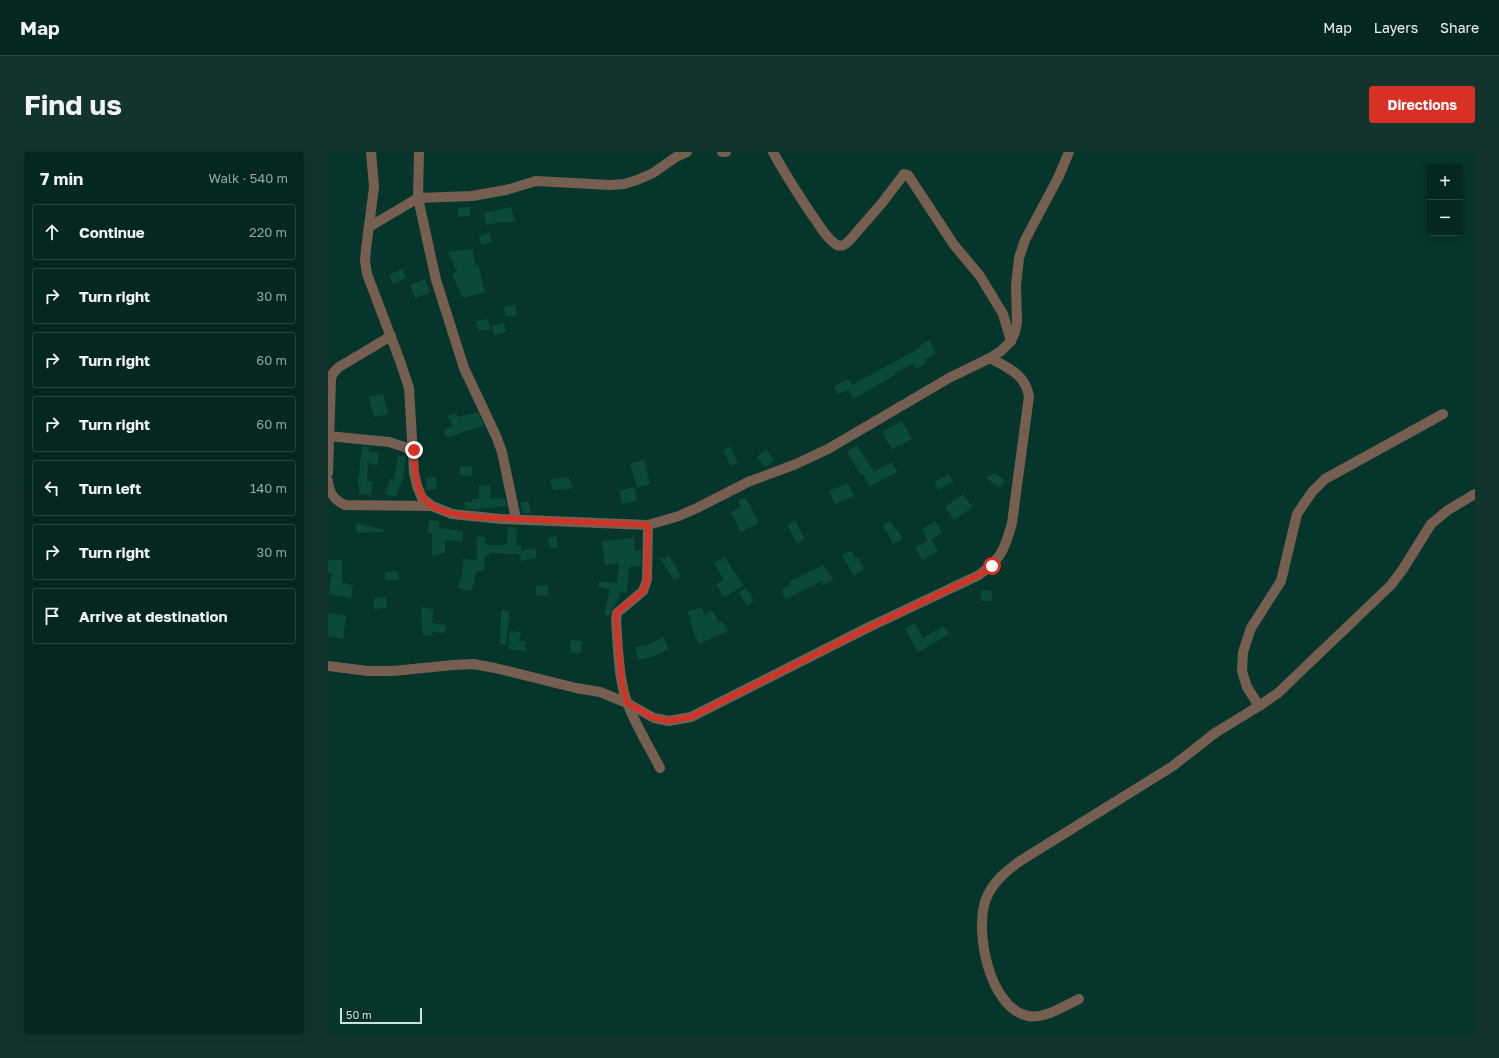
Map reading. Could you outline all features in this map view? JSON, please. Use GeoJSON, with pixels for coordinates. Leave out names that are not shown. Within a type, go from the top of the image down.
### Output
{"type":"FeatureCollection","features":[{"type":"Feature","properties":{"kind":"street"},"geometry":{"type":"LineString","coordinates":[[371,152],[374,187],[365,261],[367,274],[409,388],[414,450],[414,473],[422,498],[432,506],[452,514],[516,519],[648,525],[679,516],[748,482],[796,464],[828,449],[949,378],[1001,351],[1010,341],[1015,332],[1017,323],[1016,285],[1019,258],[1025,240],[1058,178],[1069,152]]}},
{"type":"Feature","properties":{"kind":"street"},"geometry":{"type":"LineString","coordinates":[[419,152],[418,198],[436,280],[464,368],[491,424],[502,452],[516,519]]}},
{"type":"Feature","properties":{"kind":"street"},"geometry":{"type":"LineString","coordinates":[[368,227],[418,198],[472,196],[506,190],[536,181],[610,185],[624,184],[652,173],[676,157],[687,152]]}},
{"type":"Feature","properties":{"kind":"street"},"geometry":{"type":"LineString","coordinates":[[773,152],[785,175],[824,233],[833,243],[840,246],[844,246],[849,241],[882,203],[900,178],[904,174],[908,175],[954,245],[980,276],[1003,314],[1010,341]]}},
{"type":"Feature","properties":{"kind":"street"},"geometry":{"type":"LineString","coordinates":[[328,473],[331,379],[333,373],[339,367],[391,336]]}},
{"type":"Feature","properties":{"kind":"street"},"geometry":{"type":"LineString","coordinates":[[328,666],[368,671],[393,671],[473,664],[576,688],[600,692],[627,703],[654,718],[669,721],[691,717],[868,628],[979,575],[992,566],[1008,540],[1012,523],[1029,396],[1028,387],[1022,378],[990,358]]}},
{"type":"Feature","properties":{"kind":"street"},"geometry":{"type":"LineString","coordinates":[[1259,706],[1247,687],[1242,671],[1243,652],[1251,628],[1281,580],[1297,514],[1312,492],[1325,479],[1443,414]]}},
{"type":"Feature","properties":{"kind":"street"},"geometry":{"type":"LineString","coordinates":[[329,435],[389,442],[414,450]]}},
{"type":"Feature","properties":{"kind":"street"},"geometry":{"type":"LineString","coordinates":[[328,486],[332,496],[338,502],[346,505],[432,506]]}},
{"type":"Feature","properties":{"kind":"street"},"geometry":{"type":"LineString","coordinates":[[1079,999],[1051,1012],[1028,1016],[1016,1011],[1005,1001],[996,989],[991,976],[982,941],[982,919],[986,901],[993,885],[1004,873],[1020,861],[1173,766],[1215,733],[1278,693],[1391,585],[1403,569],[1431,524],[1448,510],[1475,494]]}},
{"type":"Feature","properties":{"kind":"street"},"geometry":{"type":"LineString","coordinates":[[648,525],[647,580],[643,591],[617,612],[616,620],[622,683],[627,703],[660,768]]}},
{"type":"Feature","properties":{"kind":"building"},"geometry":{"type":"Polygon","coordinates":[[[470,207],[470,216],[458,217],[458,208],[470,207]]]}},
{"type":"Feature","properties":{"kind":"building"},"geometry":{"type":"Polygon","coordinates":[[[511,207],[515,221],[505,223],[505,221],[486,225],[484,213],[511,207]]]}},
{"type":"Feature","properties":{"kind":"building"},"geometry":{"type":"Polygon","coordinates":[[[489,233],[492,242],[482,245],[479,237],[489,233]]]}},
{"type":"Feature","properties":{"kind":"building"},"geometry":{"type":"Polygon","coordinates":[[[473,249],[475,265],[478,265],[485,292],[463,298],[452,274],[457,272],[448,252],[473,249]]]}},
{"type":"Feature","properties":{"kind":"building"},"geometry":{"type":"Polygon","coordinates":[[[402,269],[406,278],[393,284],[389,275],[402,269]]]}},
{"type":"Feature","properties":{"kind":"building"},"geometry":{"type":"Polygon","coordinates":[[[425,279],[430,293],[415,298],[410,285],[425,279]]]}},
{"type":"Feature","properties":{"kind":"building"},"geometry":{"type":"Polygon","coordinates":[[[515,305],[517,315],[506,317],[504,307],[515,305]]]}},
{"type":"Feature","properties":{"kind":"building"},"geometry":{"type":"Polygon","coordinates":[[[488,319],[490,329],[478,331],[476,321],[488,319]]]}},
{"type":"Feature","properties":{"kind":"building"},"geometry":{"type":"Polygon","coordinates":[[[504,323],[506,332],[494,335],[492,326],[504,323]]]}},
{"type":"Feature","properties":{"kind":"building"},"geometry":{"type":"Polygon","coordinates":[[[929,340],[936,353],[924,360],[926,363],[916,369],[913,363],[853,399],[849,390],[837,394],[834,386],[849,379],[852,385],[920,348],[919,346],[929,340]]]}},
{"type":"Feature","properties":{"kind":"building"},"geometry":{"type":"Polygon","coordinates":[[[383,394],[388,414],[374,417],[369,397],[383,394]]]}},
{"type":"Feature","properties":{"kind":"building"},"geometry":{"type":"Polygon","coordinates":[[[478,412],[484,426],[447,438],[444,430],[453,426],[448,416],[456,413],[458,417],[478,412]]]}},
{"type":"Feature","properties":{"kind":"building"},"geometry":{"type":"Polygon","coordinates":[[[902,421],[912,439],[892,449],[882,432],[902,421]]]}},
{"type":"Feature","properties":{"kind":"building"},"geometry":{"type":"Polygon","coordinates":[[[857,445],[874,472],[892,462],[897,472],[870,486],[863,474],[861,475],[847,452],[857,445]]]}},
{"type":"Feature","properties":{"kind":"building"},"geometry":{"type":"Polygon","coordinates":[[[362,446],[369,447],[369,451],[379,453],[377,465],[368,463],[367,481],[373,482],[371,495],[359,494],[358,484],[362,446]]]}},
{"type":"Feature","properties":{"kind":"building"},"geometry":{"type":"Polygon","coordinates":[[[730,447],[738,462],[731,466],[723,450],[730,447]]]}},
{"type":"Feature","properties":{"kind":"building"},"geometry":{"type":"Polygon","coordinates":[[[766,449],[774,460],[765,467],[757,457],[766,449]]]}},
{"type":"Feature","properties":{"kind":"building"},"geometry":{"type":"Polygon","coordinates":[[[398,456],[406,457],[402,484],[400,484],[396,497],[385,494],[390,479],[394,481],[398,456]]]}},
{"type":"Feature","properties":{"kind":"building"},"geometry":{"type":"Polygon","coordinates":[[[644,460],[650,484],[637,487],[630,464],[644,460]]]}},
{"type":"Feature","properties":{"kind":"building"},"geometry":{"type":"Polygon","coordinates":[[[460,466],[472,467],[472,476],[459,475],[460,466]]]}},
{"type":"Feature","properties":{"kind":"building"},"geometry":{"type":"Polygon","coordinates":[[[994,473],[1005,480],[1000,488],[986,478],[994,473]]]}},
{"type":"Feature","properties":{"kind":"building"},"geometry":{"type":"Polygon","coordinates":[[[949,475],[953,482],[938,490],[934,482],[949,475]]]}},
{"type":"Feature","properties":{"kind":"building"},"geometry":{"type":"Polygon","coordinates":[[[436,477],[437,489],[427,490],[426,478],[436,477]]]}},
{"type":"Feature","properties":{"kind":"building"},"geometry":{"type":"Polygon","coordinates":[[[568,477],[574,488],[553,490],[550,480],[568,477]]]}},
{"type":"Feature","properties":{"kind":"building"},"geometry":{"type":"Polygon","coordinates":[[[848,483],[854,496],[835,504],[829,491],[848,483]]]}},
{"type":"Feature","properties":{"kind":"building"},"geometry":{"type":"Polygon","coordinates":[[[490,485],[491,499],[505,498],[507,506],[480,510],[465,509],[465,502],[472,502],[472,499],[479,499],[479,486],[490,485]]]}},
{"type":"Feature","properties":{"kind":"building"},"geometry":{"type":"Polygon","coordinates":[[[634,487],[637,501],[622,504],[619,491],[634,487]]]}},
{"type":"Feature","properties":{"kind":"building"},"geometry":{"type":"Polygon","coordinates":[[[963,494],[972,507],[954,520],[945,507],[963,494]]]}},
{"type":"Feature","properties":{"kind":"building"},"geometry":{"type":"Polygon","coordinates":[[[745,497],[759,523],[741,532],[731,512],[741,507],[738,501],[745,497]]]}},
{"type":"Feature","properties":{"kind":"building"},"geometry":{"type":"Polygon","coordinates":[[[528,501],[531,513],[523,513],[520,503],[528,501]]]}},
{"type":"Feature","properties":{"kind":"building"},"geometry":{"type":"Polygon","coordinates":[[[429,520],[439,521],[439,528],[463,531],[462,542],[445,540],[445,553],[432,556],[432,533],[428,533],[429,520]]]}},
{"type":"Feature","properties":{"kind":"building"},"geometry":{"type":"Polygon","coordinates":[[[795,521],[805,539],[797,543],[787,525],[795,521]]]}},
{"type":"Feature","properties":{"kind":"building"},"geometry":{"type":"Polygon","coordinates":[[[891,521],[895,530],[897,529],[903,539],[893,544],[883,525],[891,521]]]}},
{"type":"Feature","properties":{"kind":"building"},"geometry":{"type":"Polygon","coordinates":[[[936,521],[942,533],[931,539],[938,551],[922,560],[915,548],[928,541],[922,529],[936,521]]]}},
{"type":"Feature","properties":{"kind":"building"},"geometry":{"type":"Polygon","coordinates":[[[356,523],[383,530],[383,532],[357,533],[356,523]]]}},
{"type":"Feature","properties":{"kind":"building"},"geometry":{"type":"Polygon","coordinates":[[[508,527],[517,528],[516,546],[521,546],[521,551],[535,548],[537,558],[521,561],[519,554],[490,553],[490,555],[485,555],[484,571],[476,571],[472,591],[458,588],[460,578],[462,579],[463,559],[477,560],[477,537],[485,537],[485,545],[507,545],[508,527]]]}},
{"type":"Feature","properties":{"kind":"building"},"geometry":{"type":"Polygon","coordinates":[[[556,536],[558,547],[550,548],[548,538],[556,536]]]}},
{"type":"Feature","properties":{"kind":"building"},"geometry":{"type":"Polygon","coordinates":[[[634,538],[635,551],[641,550],[641,566],[629,567],[627,593],[620,592],[618,601],[616,601],[610,616],[604,614],[610,590],[598,587],[599,582],[617,583],[619,563],[605,565],[602,541],[634,538]]]}},
{"type":"Feature","properties":{"kind":"building"},"geometry":{"type":"Polygon","coordinates":[[[851,551],[855,559],[858,557],[864,569],[854,576],[842,555],[851,551]]]}},
{"type":"Feature","properties":{"kind":"building"},"geometry":{"type":"Polygon","coordinates":[[[668,555],[681,576],[674,580],[659,557],[666,559],[668,555]]]}},
{"type":"Feature","properties":{"kind":"building"},"geometry":{"type":"Polygon","coordinates":[[[725,557],[743,586],[724,597],[716,584],[724,580],[714,563],[725,557]]]}},
{"type":"Feature","properties":{"kind":"building"},"geometry":{"type":"Polygon","coordinates":[[[328,560],[342,560],[342,583],[353,585],[351,598],[329,594],[332,573],[328,573],[328,560]]]}},
{"type":"Feature","properties":{"kind":"building"},"geometry":{"type":"Polygon","coordinates":[[[823,565],[833,579],[823,585],[821,581],[786,599],[781,590],[791,585],[789,582],[823,565]]]}},
{"type":"Feature","properties":{"kind":"building"},"geometry":{"type":"Polygon","coordinates":[[[398,571],[399,580],[385,580],[385,572],[398,571]]]}},
{"type":"Feature","properties":{"kind":"building"},"geometry":{"type":"Polygon","coordinates":[[[536,585],[548,586],[548,596],[536,595],[536,585]]]}},
{"type":"Feature","properties":{"kind":"building"},"geometry":{"type":"Polygon","coordinates":[[[746,588],[754,601],[747,606],[739,592],[746,588]]]}},
{"type":"Feature","properties":{"kind":"building"},"geometry":{"type":"Polygon","coordinates":[[[981,590],[992,591],[992,601],[981,601],[981,590]]]}},
{"type":"Feature","properties":{"kind":"building"},"geometry":{"type":"Polygon","coordinates":[[[386,597],[387,608],[374,609],[374,598],[386,597]]]}},
{"type":"Feature","properties":{"kind":"building"},"geometry":{"type":"Polygon","coordinates":[[[421,607],[434,609],[432,623],[446,625],[445,633],[432,632],[432,635],[423,636],[421,607]]]}},
{"type":"Feature","properties":{"kind":"building"},"geometry":{"type":"Polygon","coordinates":[[[702,608],[704,615],[712,610],[719,623],[722,621],[728,631],[699,644],[694,634],[688,611],[702,608]]]}},
{"type":"Feature","properties":{"kind":"building"},"geometry":{"type":"Polygon","coordinates":[[[501,610],[510,611],[506,645],[500,644],[501,610]]]}},
{"type":"Feature","properties":{"kind":"building"},"geometry":{"type":"Polygon","coordinates":[[[328,613],[346,616],[343,639],[328,636],[328,613]]]}},
{"type":"Feature","properties":{"kind":"building"},"geometry":{"type":"Polygon","coordinates":[[[915,623],[923,638],[944,626],[949,634],[918,652],[905,628],[915,623]]]}},
{"type":"Feature","properties":{"kind":"building"},"geometry":{"type":"Polygon","coordinates":[[[510,631],[521,632],[519,641],[526,642],[525,651],[508,649],[510,631]]]}},
{"type":"Feature","properties":{"kind":"building"},"geometry":{"type":"Polygon","coordinates":[[[663,637],[669,649],[652,657],[638,660],[635,647],[648,645],[663,637]]]}},
{"type":"Feature","properties":{"kind":"building"},"geometry":{"type":"Polygon","coordinates":[[[571,640],[582,641],[581,653],[570,653],[571,640]]]}},
{"type":"Feature","properties":{"kind":"route"},"geometry":{"type":"LineString","coordinates":[[414,450],[414,473],[422,498],[432,506],[442,511],[452,514],[476,517],[648,525],[647,580],[643,591],[617,612],[616,620],[622,683],[627,703],[654,718],[669,721],[691,717],[868,628],[979,575],[992,566]]}}]}
